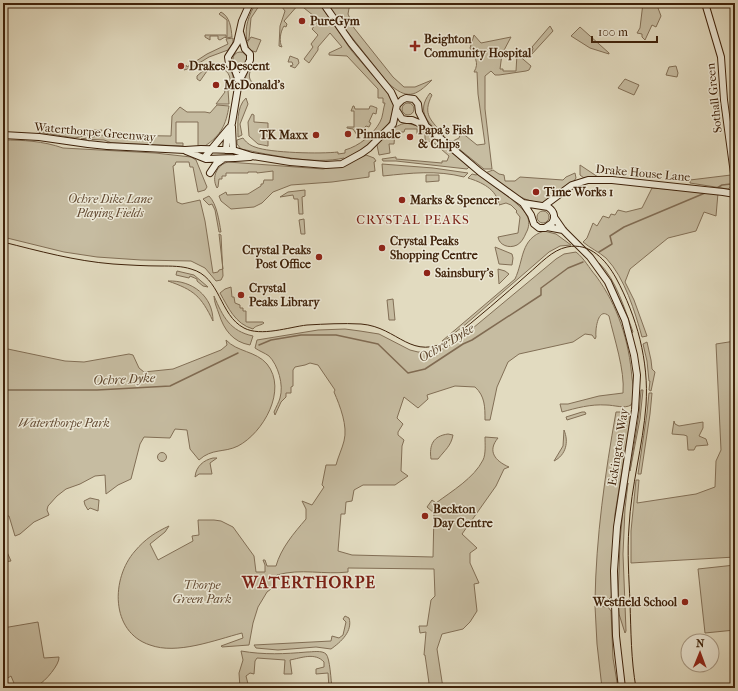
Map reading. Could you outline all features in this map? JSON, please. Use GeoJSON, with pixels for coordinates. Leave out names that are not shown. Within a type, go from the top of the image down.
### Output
{"type":"FeatureCollection","features":[{"type":"Feature","properties":{"kind":"street"},"geometry":{"type":"LineString","coordinates":[[246,67],[240,70],[234,68],[229,64],[228,57],[234,49],[242,21],[250,3]]}},
{"type":"Feature","properties":{"kind":"street"},"geometry":{"type":"LineString","coordinates":[[323,3],[351,43],[391,92],[400,117],[426,126],[480,172],[523,203],[531,216],[532,222],[536,226],[563,230]]}},
{"type":"Feature","properties":{"kind":"street","name":"Sothall Green"},"geometry":{"type":"LineString","coordinates":[[705,3],[721,57],[724,100],[735,181],[734,194]]}},
{"type":"Feature","properties":{"kind":"street"},"geometry":{"type":"LineString","coordinates":[[210,173],[216,164],[224,159],[230,151],[227,138],[232,123],[239,81],[246,67],[250,63],[250,57],[245,49],[240,32]]}},
{"type":"Feature","properties":{"kind":"street"},"geometry":{"type":"LineString","coordinates":[[234,49],[245,49]]}},
{"type":"Feature","properties":{"kind":"street"},"geometry":{"type":"LineString","coordinates":[[234,68],[239,81]]}},
{"type":"Feature","properties":{"kind":"street"},"geometry":{"type":"LineString","coordinates":[[391,92],[416,101],[419,106],[419,112],[426,126]]}},
{"type":"Feature","properties":{"kind":"street"},"geometry":{"type":"LineString","coordinates":[[397,108],[402,100],[406,98]]}},
{"type":"Feature","properties":{"kind":"street","name":"Waterthorpe Greenway"},"geometry":{"type":"LineString","coordinates":[[393,124],[397,108]]}},
{"type":"Feature","properties":{"kind":"street"},"geometry":{"type":"LineString","coordinates":[[412,120],[418,115],[419,112]]}},
{"type":"Feature","properties":{"kind":"street","name":"Waterthorpe Greenway"},"geometry":{"type":"LineString","coordinates":[[3,135],[39,137],[88,144],[185,150],[212,149],[315,165],[326,165],[342,164],[353,159],[370,148],[393,124],[405,120]]}},
{"type":"Feature","properties":{"kind":"street"},"geometry":{"type":"LineString","coordinates":[[192,150],[206,157],[232,123]]}},
{"type":"Feature","properties":{"kind":"street","name":"Waterthorpe Greenway"},"geometry":{"type":"LineString","coordinates":[[185,150],[206,157],[224,159],[252,156]]}},
{"type":"Feature","properties":{"kind":"street"},"geometry":{"type":"LineString","coordinates":[[230,151],[245,157]]}},
{"type":"Feature","properties":{"kind":"street","name":"Drake House Lane"},"geometry":{"type":"LineString","coordinates":[[542,206],[556,198],[564,190],[579,182],[588,180],[646,183],[734,194]]}},
{"type":"Feature","properties":{"kind":"street"},"geometry":{"type":"LineString","coordinates":[[547,227],[552,223],[556,198]]}},
{"type":"Feature","properties":{"kind":"street"},"geometry":{"type":"LineString","coordinates":[[523,203],[551,209],[554,215]]}},
{"type":"Feature","properties":{"kind":"street"},"geometry":{"type":"LineString","coordinates":[[531,216],[535,208],[542,206]]}},
{"type":"Feature","properties":{"kind":"street","name":"Eckington Way"},"geometry":{"type":"LineString","coordinates":[[554,215],[563,230],[590,257],[608,282],[625,320],[634,355],[637,376],[635,410],[618,519],[614,571],[616,644],[622,688]]}},
{"type":"Feature","properties":{"kind":"green space"},"geometry":{"type":"Polygon","coordinates":[[[256,3],[261,3],[251,18],[249,39],[247,41],[246,31],[248,21],[256,3]]]}},
{"type":"Feature","properties":{"kind":"green space"},"geometry":{"type":"Polygon","coordinates":[[[286,3],[319,3],[351,50],[392,98],[394,107],[392,117],[387,126],[371,142],[345,159],[306,160],[241,149],[237,144],[237,140],[243,138],[253,146],[272,151],[345,153],[345,150],[355,146],[370,136],[381,120],[385,103],[383,103],[383,98],[378,98],[378,89],[347,56],[329,55],[329,53],[342,47],[330,33],[318,47],[318,50],[309,63],[304,59],[313,47],[311,44],[318,35],[312,29],[319,20],[299,4],[284,21],[287,24],[286,27],[284,26],[281,34],[280,42],[282,47],[279,46],[280,26],[285,11],[282,7],[286,3]]]}},
{"type":"Feature","properties":{"kind":"green space"},"geometry":{"type":"Polygon","coordinates":[[[327,3],[350,3],[348,14],[354,28],[393,77],[404,87],[415,87],[432,80],[416,93],[406,94],[400,92],[388,83],[339,21],[327,3]]]}},
{"type":"Feature","properties":{"kind":"green space"},"geometry":{"type":"Polygon","coordinates":[[[643,3],[653,3],[658,8],[661,16],[656,27],[652,25],[645,40],[642,37],[642,34],[637,33],[640,28],[643,3]]]}},
{"type":"Feature","properties":{"kind":"green space"},"geometry":{"type":"Polygon","coordinates":[[[221,12],[228,19],[232,37],[226,38],[225,37],[220,40],[218,39],[218,36],[210,36],[210,40],[205,37],[205,35],[226,35],[227,37],[227,20],[219,14],[221,12]]]}},
{"type":"Feature","properties":{"kind":"green space"},"geometry":{"type":"Polygon","coordinates":[[[550,26],[553,31],[531,55],[532,47],[550,26]]]}},
{"type":"Feature","properties":{"kind":"green space"},"geometry":{"type":"Polygon","coordinates":[[[580,27],[609,54],[590,48],[571,36],[580,27]]]}},
{"type":"Feature","properties":{"kind":"green space"},"geometry":{"type":"Polygon","coordinates":[[[474,35],[481,43],[511,37],[502,54],[500,69],[503,69],[503,71],[516,71],[517,54],[531,66],[529,70],[526,71],[495,75],[491,71],[485,76],[485,109],[492,169],[484,169],[448,140],[453,141],[459,138],[461,132],[477,145],[485,144],[478,94],[477,72],[474,72],[476,62],[470,48],[474,35]]]}},
{"type":"Feature","properties":{"kind":"green space"},"geometry":{"type":"Polygon","coordinates":[[[251,37],[261,40],[256,52],[249,50],[247,43],[251,37]]]}},
{"type":"Feature","properties":{"kind":"green space"},"geometry":{"type":"Polygon","coordinates":[[[233,38],[233,43],[228,50],[209,57],[191,68],[184,70],[186,65],[187,67],[207,54],[228,44],[226,39],[233,38]]]}},
{"type":"Feature","properties":{"kind":"green space"},"geometry":{"type":"Polygon","coordinates":[[[240,52],[245,54],[247,59],[245,64],[240,66],[235,64],[233,59],[235,54],[240,52]]]}},
{"type":"Feature","properties":{"kind":"green space"},"geometry":{"type":"Polygon","coordinates":[[[290,56],[298,59],[299,63],[295,68],[290,66],[293,65],[292,62],[288,62],[290,56]]]}},
{"type":"Feature","properties":{"kind":"green space"},"geometry":{"type":"Polygon","coordinates":[[[215,64],[215,66],[207,71],[200,81],[197,79],[197,76],[205,69],[215,64]]]}},
{"type":"Feature","properties":{"kind":"green space"},"geometry":{"type":"Polygon","coordinates":[[[217,64],[224,65],[230,69],[233,75],[233,82],[230,82],[228,74],[222,68],[216,66],[217,64]]]}},
{"type":"Feature","properties":{"kind":"green space"},"geometry":{"type":"Polygon","coordinates":[[[256,65],[264,65],[251,69],[250,78],[255,84],[249,84],[245,80],[249,70],[256,65]]]}},
{"type":"Feature","properties":{"kind":"green space"},"geometry":{"type":"Polygon","coordinates":[[[676,66],[678,73],[677,77],[666,75],[669,67],[676,66]]]}},
{"type":"Feature","properties":{"kind":"green space"},"geometry":{"type":"Polygon","coordinates":[[[625,79],[639,85],[634,95],[618,88],[625,79]]]}},
{"type":"Feature","properties":{"kind":"green space"},"geometry":{"type":"Polygon","coordinates":[[[230,82],[232,83],[230,90],[228,90],[229,104],[216,104],[225,92],[224,90],[230,82]]]}},
{"type":"Feature","properties":{"kind":"green space"},"geometry":{"type":"Polygon","coordinates":[[[430,93],[432,95],[428,108],[429,117],[444,135],[443,136],[429,122],[424,112],[424,106],[430,93]]]}},
{"type":"Feature","properties":{"kind":"green space"},"geometry":{"type":"Polygon","coordinates":[[[246,98],[248,104],[240,124],[242,135],[238,137],[239,111],[246,98]]]}},
{"type":"Feature","properties":{"kind":"green space"},"geometry":{"type":"Polygon","coordinates":[[[406,103],[410,103],[414,109],[410,115],[406,115],[402,111],[402,107],[406,103]]]}},
{"type":"Feature","properties":{"kind":"green space"},"geometry":{"type":"Polygon","coordinates":[[[217,105],[229,106],[226,119],[219,134],[205,146],[198,146],[198,122],[176,122],[176,143],[183,143],[183,146],[112,143],[104,140],[81,139],[103,135],[171,136],[172,116],[180,107],[187,112],[210,113],[217,105]]]}},
{"type":"Feature","properties":{"kind":"green space"},"geometry":{"type":"Polygon","coordinates":[[[353,106],[355,109],[369,109],[370,106],[377,108],[376,114],[373,113],[369,122],[371,123],[369,127],[366,126],[357,135],[353,129],[347,128],[354,127],[354,111],[351,111],[353,106]]]}},
{"type":"Feature","properties":{"kind":"green space"},"geometry":{"type":"Polygon","coordinates":[[[252,114],[254,115],[254,122],[268,123],[268,146],[258,144],[249,136],[248,122],[252,114]]]}},
{"type":"Feature","properties":{"kind":"green space"},"geometry":{"type":"Polygon","coordinates":[[[406,123],[418,126],[426,131],[469,167],[467,169],[396,161],[383,161],[382,159],[396,157],[396,159],[442,163],[442,161],[447,161],[449,156],[433,142],[425,141],[425,134],[417,134],[417,129],[405,129],[404,132],[395,132],[394,144],[389,144],[390,153],[379,155],[377,145],[394,128],[406,123]]]}},
{"type":"Feature","properties":{"kind":"green space"},"geometry":{"type":"Polygon","coordinates":[[[38,126],[68,130],[102,130],[101,132],[75,138],[37,132],[38,126]]]}},
{"type":"Feature","properties":{"kind":"green space","name":"Ochre Dike Lane Playing Fields"},"geometry":{"type":"Polygon","coordinates":[[[3,140],[33,141],[63,148],[155,153],[191,157],[196,160],[207,187],[205,190],[198,192],[193,167],[190,167],[189,162],[176,162],[173,166],[177,202],[182,204],[200,200],[205,221],[213,273],[223,269],[223,276],[221,280],[216,281],[205,268],[191,261],[97,257],[64,252],[3,237],[3,140]]]}},
{"type":"Feature","properties":{"kind":"green space"},"geometry":{"type":"Polygon","coordinates":[[[366,155],[374,158],[376,161],[374,162],[375,171],[369,172],[369,177],[291,185],[273,192],[262,203],[254,207],[231,209],[221,201],[219,196],[226,192],[227,195],[248,194],[261,186],[264,180],[273,180],[273,171],[257,173],[226,173],[226,176],[222,176],[222,179],[219,179],[217,188],[215,184],[216,172],[221,166],[228,162],[323,169],[347,164],[366,155]]]}},
{"type":"Feature","properties":{"kind":"green space"},"geometry":{"type":"Polygon","coordinates":[[[382,164],[433,168],[468,173],[464,177],[444,173],[414,173],[383,176],[382,164]]]}},
{"type":"Feature","properties":{"kind":"green space"},"geometry":{"type":"Polygon","coordinates":[[[580,165],[598,177],[584,178],[580,175],[580,165]]]}},
{"type":"Feature","properties":{"kind":"green space"},"geometry":{"type":"Polygon","coordinates":[[[493,170],[504,175],[505,181],[515,181],[520,177],[563,180],[575,173],[576,178],[543,203],[527,200],[519,196],[505,188],[485,173],[493,170]]]}},
{"type":"Feature","properties":{"kind":"green space"},"geometry":{"type":"Polygon","coordinates":[[[472,174],[478,174],[513,200],[524,211],[529,220],[527,231],[521,242],[511,247],[505,246],[500,242],[498,237],[518,233],[520,217],[511,205],[506,203],[499,205],[498,199],[488,187],[468,178],[472,174]]]}},
{"type":"Feature","properties":{"kind":"green space"},"geometry":{"type":"Polygon","coordinates":[[[426,175],[439,175],[439,181],[426,182],[426,175]]]}},
{"type":"Feature","properties":{"kind":"green space"},"geometry":{"type":"Polygon","coordinates":[[[731,175],[732,186],[728,189],[690,183],[690,180],[731,175]]]}},
{"type":"Feature","properties":{"kind":"green space"},"geometry":{"type":"Polygon","coordinates":[[[652,188],[718,193],[716,216],[704,212],[696,231],[668,238],[630,269],[625,282],[634,300],[647,336],[642,337],[633,306],[619,275],[606,258],[583,242],[587,238],[593,223],[597,226],[603,216],[609,218],[611,214],[615,215],[618,210],[626,212],[642,208],[652,188]]]}},
{"type":"Feature","properties":{"kind":"green space"},"geometry":{"type":"Polygon","coordinates":[[[305,190],[305,196],[302,197],[303,214],[299,214],[298,199],[294,199],[293,195],[280,197],[288,192],[305,190]]]}},
{"type":"Feature","properties":{"kind":"green space"},"geometry":{"type":"Polygon","coordinates":[[[209,196],[216,208],[221,232],[219,232],[215,210],[212,204],[209,205],[203,199],[209,196]]]}},
{"type":"Feature","properties":{"kind":"green space"},"geometry":{"type":"Polygon","coordinates":[[[541,211],[545,211],[549,217],[545,223],[541,223],[537,219],[537,215],[541,211]]]}},
{"type":"Feature","properties":{"kind":"green space"},"geometry":{"type":"Polygon","coordinates":[[[304,219],[305,234],[301,234],[299,220],[304,219]]]}},
{"type":"Feature","properties":{"kind":"green space"},"geometry":{"type":"Polygon","coordinates":[[[544,231],[556,234],[571,245],[560,246],[549,252],[466,324],[447,339],[442,341],[515,279],[527,245],[531,239],[544,231]]]}},
{"type":"Feature","properties":{"kind":"green space"},"geometry":{"type":"Polygon","coordinates":[[[219,234],[221,235],[222,264],[219,234]]]}},
{"type":"Feature","properties":{"kind":"green space"},"geometry":{"type":"Polygon","coordinates":[[[495,247],[512,254],[512,265],[499,264],[495,247]]]}},
{"type":"Feature","properties":{"kind":"green space","name":"Thorpe Green Park"},"geometry":{"type":"Polygon","coordinates":[[[576,252],[584,260],[604,287],[621,324],[628,351],[634,395],[631,405],[623,407],[595,405],[562,412],[560,404],[568,404],[599,396],[623,393],[621,364],[609,316],[602,314],[598,320],[595,339],[592,335],[585,334],[573,342],[519,354],[508,362],[497,387],[490,420],[485,420],[483,398],[475,387],[455,386],[427,395],[428,399],[418,408],[404,397],[397,418],[403,424],[398,432],[398,435],[404,440],[402,446],[401,471],[408,476],[395,485],[363,485],[354,490],[352,501],[346,502],[345,514],[341,514],[338,551],[352,555],[433,557],[434,513],[427,507],[432,500],[436,503],[462,484],[479,467],[484,458],[485,437],[498,438],[493,447],[494,455],[496,459],[509,467],[504,469],[496,486],[462,534],[477,548],[470,553],[470,563],[479,583],[474,584],[477,611],[470,622],[463,629],[442,634],[437,649],[443,688],[425,688],[424,686],[429,683],[424,655],[426,632],[420,633],[419,626],[427,626],[431,600],[435,596],[434,569],[348,568],[348,572],[339,573],[295,572],[277,575],[271,589],[267,592],[258,607],[249,645],[221,646],[243,638],[242,633],[208,643],[184,647],[161,648],[150,645],[137,638],[127,629],[121,617],[118,603],[122,575],[127,562],[147,539],[169,526],[165,532],[150,544],[158,560],[193,541],[192,536],[199,535],[198,520],[221,521],[233,527],[254,556],[256,572],[265,572],[263,560],[265,560],[267,566],[276,566],[285,547],[306,519],[306,509],[302,501],[312,505],[324,487],[322,485],[326,465],[336,465],[344,441],[345,429],[341,410],[334,392],[335,390],[318,365],[310,363],[295,367],[293,370],[293,386],[291,387],[291,393],[286,393],[286,397],[281,402],[275,415],[274,412],[280,400],[281,381],[275,365],[269,356],[255,348],[257,340],[318,330],[345,329],[379,334],[410,350],[418,352],[435,352],[455,343],[556,259],[564,254],[576,252]]]}},
{"type":"Feature","properties":{"kind":"green space"},"geometry":{"type":"Polygon","coordinates":[[[599,263],[615,286],[627,314],[633,332],[632,333],[609,280],[599,263]]]}},
{"type":"Feature","properties":{"kind":"green space"},"geometry":{"type":"Polygon","coordinates":[[[498,269],[509,274],[499,284],[498,269]]]}},
{"type":"Feature","properties":{"kind":"green space"},"geometry":{"type":"Polygon","coordinates":[[[177,271],[194,275],[208,287],[203,286],[197,281],[197,279],[190,276],[189,278],[176,275],[177,271]]]}},
{"type":"Feature","properties":{"kind":"green space"},"geometry":{"type":"Polygon","coordinates":[[[168,281],[185,283],[200,291],[209,304],[213,321],[205,305],[196,295],[168,281]]]}},
{"type":"Feature","properties":{"kind":"green space"},"geometry":{"type":"Polygon","coordinates":[[[231,287],[232,297],[234,297],[235,303],[240,305],[240,308],[243,308],[243,311],[246,311],[246,322],[264,323],[253,329],[247,327],[237,319],[229,309],[220,293],[231,287]]]}},
{"type":"Feature","properties":{"kind":"green space"},"geometry":{"type":"Polygon","coordinates":[[[214,296],[228,322],[238,331],[253,336],[250,345],[234,338],[227,330],[221,320],[214,296]]]}},
{"type":"Feature","properties":{"kind":"green space"},"geometry":{"type":"Polygon","coordinates":[[[393,299],[395,320],[389,320],[387,300],[393,299]]]}},
{"type":"Feature","properties":{"kind":"green space","name":"Waterthorpe Park"},"geometry":{"type":"Polygon","coordinates":[[[226,340],[236,347],[258,356],[267,364],[273,374],[275,386],[274,398],[270,410],[264,421],[247,440],[238,446],[213,452],[199,460],[190,449],[187,430],[175,429],[170,438],[144,437],[140,444],[131,479],[118,485],[106,494],[105,475],[95,476],[66,489],[48,506],[47,510],[49,515],[34,522],[20,534],[15,536],[9,516],[3,516],[3,348],[65,361],[84,362],[129,354],[133,355],[139,368],[144,372],[173,369],[221,350],[227,345],[226,340]]]}},
{"type":"Feature","properties":{"kind":"green space"},"geometry":{"type":"Polygon","coordinates":[[[735,341],[735,557],[631,563],[631,531],[636,480],[639,480],[637,503],[696,494],[715,487],[716,461],[721,450],[716,344],[735,341]]]}},
{"type":"Feature","properties":{"kind":"green space"},"geometry":{"type":"Polygon","coordinates":[[[647,342],[652,369],[655,372],[651,391],[649,390],[650,381],[643,344],[647,342]]]}},
{"type":"Feature","properties":{"kind":"green space"},"geometry":{"type":"Polygon","coordinates":[[[641,390],[643,390],[640,419],[630,471],[639,414],[641,390]]]}},
{"type":"Feature","properties":{"kind":"green space"},"geometry":{"type":"Polygon","coordinates":[[[649,393],[652,393],[650,414],[641,474],[638,474],[647,413],[649,393]]]}},
{"type":"Feature","properties":{"kind":"green space"},"geometry":{"type":"Polygon","coordinates":[[[585,412],[586,414],[567,420],[566,417],[585,412]]]}},
{"type":"Feature","properties":{"kind":"green space"},"geometry":{"type":"Polygon","coordinates":[[[616,412],[625,412],[630,416],[630,421],[615,514],[612,593],[611,597],[607,601],[595,601],[597,553],[602,506],[616,412]]]}},
{"type":"Feature","properties":{"kind":"green space"},"geometry":{"type":"Polygon","coordinates":[[[674,421],[675,424],[679,426],[703,422],[703,428],[699,436],[706,439],[708,445],[696,446],[694,450],[688,450],[687,436],[672,434],[674,421]]]}},
{"type":"Feature","properties":{"kind":"green space"},"geometry":{"type":"Polygon","coordinates":[[[564,430],[566,444],[564,452],[554,461],[563,446],[564,430]]]}},
{"type":"Feature","properties":{"kind":"green space"},"geometry":{"type":"Polygon","coordinates":[[[448,434],[453,435],[449,445],[438,459],[431,459],[433,442],[439,437],[448,434]]]}},
{"type":"Feature","properties":{"kind":"green space"},"geometry":{"type":"Polygon","coordinates":[[[160,453],[164,453],[166,457],[164,461],[160,461],[158,459],[158,455],[160,453]]]}},
{"type":"Feature","properties":{"kind":"green space"},"geometry":{"type":"Polygon","coordinates":[[[213,458],[217,458],[210,463],[212,474],[199,474],[195,477],[201,464],[213,458]]]}},
{"type":"Feature","properties":{"kind":"green space"},"geometry":{"type":"Polygon","coordinates":[[[628,483],[623,554],[625,633],[619,614],[618,600],[620,542],[623,509],[628,483]]]}},
{"type":"Feature","properties":{"kind":"green space"},"geometry":{"type":"Polygon","coordinates":[[[90,498],[99,500],[98,511],[90,508],[88,510],[84,501],[90,498]]]}},
{"type":"Feature","properties":{"kind":"green space"},"geometry":{"type":"Polygon","coordinates":[[[3,547],[7,552],[11,561],[3,562],[3,547]]]}},
{"type":"Feature","properties":{"kind":"green space"},"geometry":{"type":"Polygon","coordinates":[[[735,565],[735,630],[705,633],[698,569],[735,565]]]}},
{"type":"Feature","properties":{"kind":"green space"},"geometry":{"type":"Polygon","coordinates":[[[595,606],[608,607],[611,611],[613,658],[618,688],[602,688],[597,644],[595,606]]]}},
{"type":"Feature","properties":{"kind":"green space"},"geometry":{"type":"Polygon","coordinates":[[[345,616],[349,618],[350,623],[348,632],[339,643],[331,649],[316,647],[278,650],[256,648],[254,645],[331,641],[332,636],[339,638],[343,635],[346,622],[343,619],[345,616]]]}},
{"type":"Feature","properties":{"kind":"green space"},"geometry":{"type":"Polygon","coordinates":[[[38,622],[44,658],[59,657],[59,660],[52,672],[41,683],[36,686],[16,688],[11,676],[3,681],[3,628],[38,622]]]}},
{"type":"Feature","properties":{"kind":"green space"},"geometry":{"type":"Polygon","coordinates":[[[241,651],[266,654],[322,652],[327,656],[332,688],[329,688],[328,673],[316,674],[316,669],[324,667],[324,662],[312,656],[290,660],[292,674],[284,674],[285,660],[257,658],[255,661],[254,674],[250,673],[246,676],[249,688],[240,688],[239,673],[243,660],[241,651]]]}},
{"type":"Feature","properties":{"kind":"waterway","name":"Ochre Dyke"},"geometry":{"type":"LineString","coordinates":[[717,188],[722,185],[731,184]]}},
{"type":"Feature","properties":{"kind":"waterway","name":"Ochre Dyke"},"geometry":{"type":"LineString","coordinates":[[599,252],[612,244],[610,236],[624,227],[705,193]]}},
{"type":"Feature","properties":{"kind":"waterway","name":"Ochre Dyke"},"geometry":{"type":"LineString","coordinates":[[259,345],[271,340],[301,335],[336,335],[378,344],[408,373],[425,369],[541,295],[541,288],[568,268],[583,262]]}},
{"type":"Feature","properties":{"kind":"waterway","name":"Ochre Dyke"},"geometry":{"type":"LineString","coordinates":[[3,390],[97,390],[170,386],[238,353]]}},
{"type":"Feature","properties":{"kind":"tram line"},"geometry":{"type":"LineString","coordinates":[[3,242],[85,261],[143,266],[176,266],[191,269],[201,273],[208,280],[229,314],[236,322],[251,331],[267,332],[307,325],[361,324],[374,326],[405,342],[415,346],[425,347],[437,345],[451,339],[556,251],[575,246],[583,247],[596,254],[612,271],[630,308],[636,324],[646,372],[646,405],[632,496],[628,536],[633,667],[636,688]]}},
{"type":"Feature","properties":{"kind":"place","name":"PureGym"},"geometry":{"type":"Point","coordinates":[302,21]}},
{"type":"Feature","properties":{"kind":"place","name":"Beighton Community Hospital"},"geometry":{"type":"Point","coordinates":[415,46]}},
{"type":"Feature","properties":{"kind":"place","name":"Drakes Descent"},"geometry":{"type":"Point","coordinates":[181,66]}},
{"type":"Feature","properties":{"kind":"place","name":"McDonald's"},"geometry":{"type":"Point","coordinates":[216,85]}},
{"type":"Feature","properties":{"kind":"place","name":"Pinnacle"},"geometry":{"type":"Point","coordinates":[348,134]}},
{"type":"Feature","properties":{"kind":"place","name":"TK Maxx"},"geometry":{"type":"Point","coordinates":[316,135]}},
{"type":"Feature","properties":{"kind":"place","name":"Papa's Fish & Chips"},"geometry":{"type":"Point","coordinates":[410,137]}},
{"type":"Feature","properties":{"kind":"place","name":"Time Works 1"},"geometry":{"type":"Point","coordinates":[536,192]}},
{"type":"Feature","properties":{"kind":"place","name":"Marks & Spencer"},"geometry":{"type":"Point","coordinates":[402,200]}},
{"type":"Feature","properties":{"kind":"place","name":"Crystal Peaks Shopping Centre"},"geometry":{"type":"Point","coordinates":[382,248]}},
{"type":"Feature","properties":{"kind":"place","name":"Crystal Peaks Post Office"},"geometry":{"type":"Point","coordinates":[319,257]}},
{"type":"Feature","properties":{"kind":"place","name":"Sainsbury's"},"geometry":{"type":"Point","coordinates":[427,273]}},
{"type":"Feature","properties":{"kind":"place","name":"Crystal Peaks Library"},"geometry":{"type":"Point","coordinates":[241,295]}},
{"type":"Feature","properties":{"kind":"place","name":"Beckton Day Centre"},"geometry":{"type":"Point","coordinates":[425,516]}},
{"type":"Feature","properties":{"kind":"place","name":"Westfield School"},"geometry":{"type":"Point","coordinates":[685,602]}},
{"type":"Feature","properties":{"kind":"district","name":"CRYSTAL PEAKS"},"geometry":{"type":"Point","coordinates":[413,219]}},
{"type":"Feature","properties":{"kind":"district","name":"WATERTHORPE"},"geometry":{"type":"Point","coordinates":[309,582]}}]}
